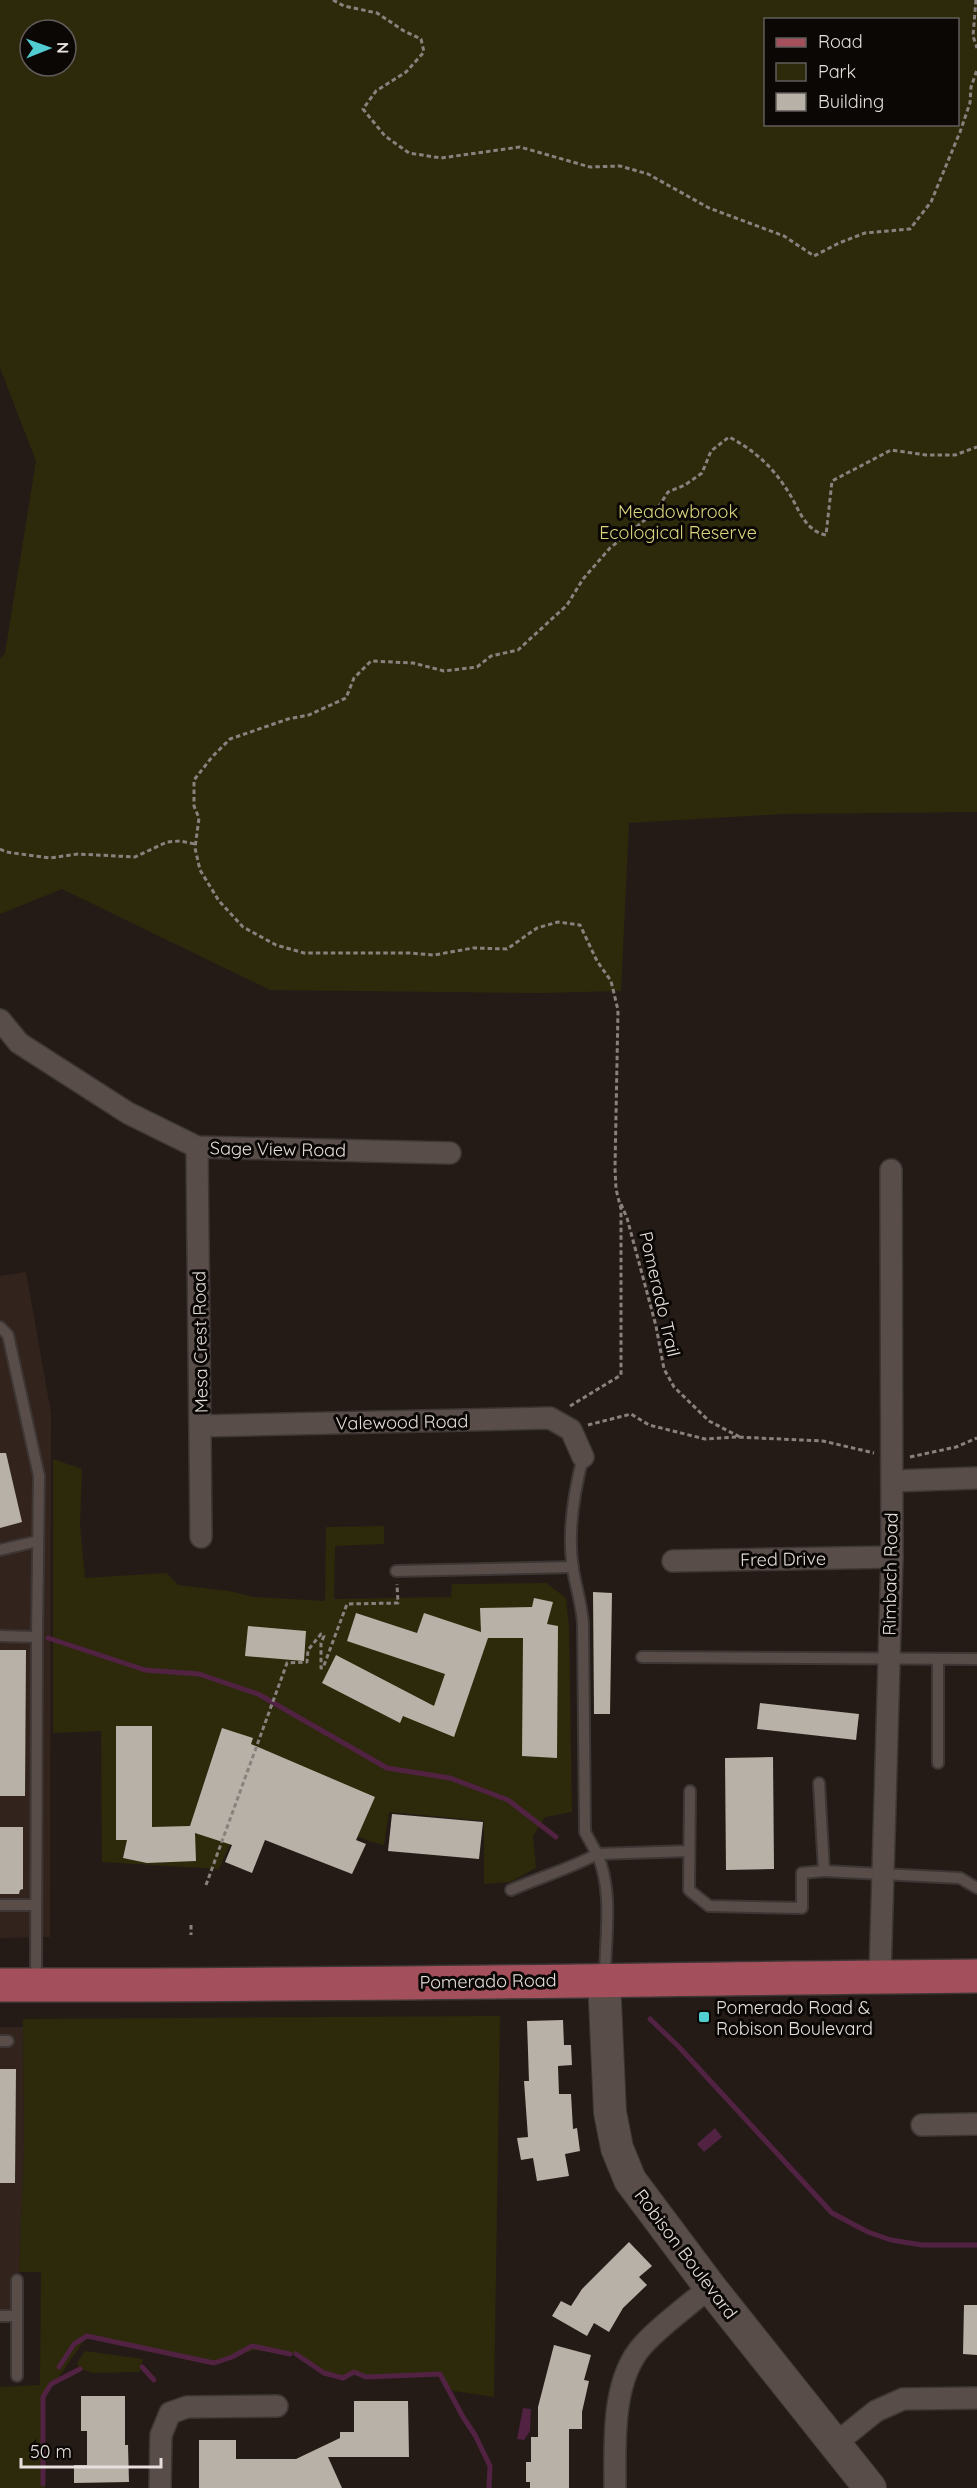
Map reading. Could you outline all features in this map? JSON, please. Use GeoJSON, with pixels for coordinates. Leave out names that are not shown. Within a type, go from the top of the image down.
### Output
{"type":"FeatureCollection","features":[{"type":"Feature","properties":{"kind":"main road","name":"Pomerado Road"},"geometry":{"type":"LineString","coordinates":[[0,1985],[244,1986],[604,1979],[977,1976]]}},
{"type":"Feature","properties":{"kind":"street","name":"Sage View Road"},"geometry":{"type":"LineString","coordinates":[[0,1020],[19,1043],[128,1113],[197,1147],[450,1153]]}},
{"type":"Feature","properties":{"kind":"street","name":"Mesa Crest Road"},"geometry":{"type":"LineString","coordinates":[[197,1147],[201,1537]]}},
{"type":"Feature","properties":{"kind":"street","name":"Rimbach Road"},"geometry":{"type":"LineString","coordinates":[[880,1977],[892,1557],[891,1170]]}},
{"type":"Feature","properties":{"kind":"street","name":"Valewood Road"},"geometry":{"type":"LineString","coordinates":[[201,1426],[550,1418]]}},
{"type":"Feature","properties":{"kind":"street"},"geometry":{"type":"LineString","coordinates":[[550,1418],[571,1430],[583,1457]]}},
{"type":"Feature","properties":{"kind":"street"},"geometry":{"type":"LineString","coordinates":[[892,1480],[977,1478]]}},
{"type":"Feature","properties":{"kind":"street","name":"Fred Drive"},"geometry":{"type":"LineString","coordinates":[[674,1561],[892,1557]]}},
{"type":"Feature","properties":{"kind":"street","name":"Robison Boulevard"},"geometry":{"type":"LineString","coordinates":[[604,1979],[610,2112],[617,2148],[630,2180],[710,2288],[870,2488]]}},
{"type":"Feature","properties":{"kind":"street"},"geometry":{"type":"LineString","coordinates":[[922,2125],[977,2124]]}},
{"type":"Feature","properties":{"kind":"street"},"geometry":{"type":"LineString","coordinates":[[615,2488],[615,2416],[628,2370],[642,2346],[710,2288]]}},
{"type":"Feature","properties":{"kind":"street"},"geometry":{"type":"LineString","coordinates":[[835,2444],[876,2411],[903,2399],[977,2398]]}},
{"type":"Feature","properties":{"kind":"street"},"geometry":{"type":"LineString","coordinates":[[160,2488],[161,2435],[170,2413],[187,2408],[277,2406]]}},
{"type":"Feature","properties":{"kind":"lane"},"geometry":{"type":"LineString","coordinates":[[0,1327],[8,1335],[39,1476],[36,1985]]}},
{"type":"Feature","properties":{"kind":"lane"},"geometry":{"type":"LineString","coordinates":[[583,1457],[575,1488],[573,1568],[581,1601],[583,1624],[585,1832],[604,1870],[606,1892],[604,1979]]}},
{"type":"Feature","properties":{"kind":"lane"},"geometry":{"type":"LineString","coordinates":[[0,1550],[38,1542]]}},
{"type":"Feature","properties":{"kind":"lane"},"geometry":{"type":"LineString","coordinates":[[396,1570],[573,1568]]}},
{"type":"Feature","properties":{"kind":"lane"},"geometry":{"type":"LineString","coordinates":[[0,1636],[37,1637]]}},
{"type":"Feature","properties":{"kind":"lane"},"geometry":{"type":"LineString","coordinates":[[642,1657],[977,1659]]}},
{"type":"Feature","properties":{"kind":"lane"},"geometry":{"type":"LineString","coordinates":[[938,1659],[938,1763]]}},
{"type":"Feature","properties":{"kind":"lane"},"geometry":{"type":"LineString","coordinates":[[819,1782],[824,1871]]}},
{"type":"Feature","properties":{"kind":"lane"},"geometry":{"type":"LineString","coordinates":[[690,1791],[689,1890],[709,1906],[802,1908],[802,1872],[824,1871],[883,1876],[960,1878],[977,1888]]}},
{"type":"Feature","properties":{"kind":"lane"},"geometry":{"type":"LineString","coordinates":[[512,1890],[551,1873],[574,1867],[597,1854],[689,1851]]}},
{"type":"Feature","properties":{"kind":"lane"},"geometry":{"type":"LineString","coordinates":[[0,1905],[35,1905]]}},
{"type":"Feature","properties":{"kind":"lane"},"geometry":{"type":"LineString","coordinates":[[17,2280],[17,2376]]}},
{"type":"Feature","properties":{"kind":"lane"},"geometry":{"type":"LineString","coordinates":[[0,2316],[17,2316]]}},
{"type":"Feature","properties":{"kind":"path"},"geometry":{"type":"LineString","coordinates":[[333,0],[344,6],[377,13],[404,31],[422,39],[424,52],[406,72],[376,91],[363,109],[385,136],[409,153],[441,158],[520,147],[590,167],[620,166],[648,174],[709,208],[784,236],[814,256],[865,233],[910,229],[931,202],[960,132],[970,103],[971,87],[977,70]]}},
{"type":"Feature","properties":{"kind":"path"},"geometry":{"type":"LineString","coordinates":[[976,0],[974,36],[977,48]]}},
{"type":"Feature","properties":{"kind":"path"},"geometry":{"type":"LineString","coordinates":[[550,1418],[621,1375],[621,1209],[615,1168],[618,1010],[611,981],[597,961],[580,925],[558,922],[537,928],[507,950],[473,948],[434,955],[304,953],[276,945],[243,927],[219,901],[200,870],[195,844],[199,818],[194,806],[194,780],[230,739],[288,719],[309,715],[346,698],[354,678],[371,661],[413,663],[444,671],[477,667],[490,656],[518,650],[567,605],[584,579],[610,548],[656,511],[668,492],[685,485],[702,473],[711,452],[729,437],[759,456],[787,488],[799,515],[816,534],[826,536],[832,481],[891,450],[926,455],[955,455],[977,447]]}},
{"type":"Feature","properties":{"kind":"path"},"geometry":{"type":"LineString","coordinates":[[0,849],[6,852],[50,858],[78,854],[135,857],[167,842],[180,841],[195,844]]}},
{"type":"Feature","properties":{"kind":"path","name":"Pomerado Trail"},"geometry":{"type":"LineString","coordinates":[[617,1194],[633,1239],[656,1326],[664,1369],[674,1387],[709,1421],[742,1437]]}},
{"type":"Feature","properties":{"kind":"path","name":"Pomerado Trail"},"geometry":{"type":"LineString","coordinates":[[571,1430],[631,1414],[649,1425],[705,1439],[742,1437],[823,1442],[902,1459],[956,1447],[977,1438]]}},
{"type":"Feature","properties":{"kind":"path"},"geometry":{"type":"LineString","coordinates":[[206,1885],[287,1663],[308,1662],[308,1650],[321,1634],[324,1636],[320,1661],[321,1668],[323,1668],[347,1604],[398,1603],[396,1570]]}},
{"type":"Feature","properties":{"kind":"path"},"geometry":{"type":"LineString","coordinates":[[191,1925],[191,1935]]}},
{"type":"Feature","properties":{"kind":"shaded area"},"geometry":{"type":"Polygon","coordinates":[[[26,1272],[51,1413],[50,1937],[0,1938],[0,1276],[26,1272]]]}},
{"type":"Feature","properties":{"kind":"shaded area"},"geometry":{"type":"Polygon","coordinates":[[[0,2027],[23,2027],[24,2151],[19,2272],[11,2310],[0,2310],[0,2027]]]}},
{"type":"Feature","properties":{"kind":"shaded area"},"geometry":{"type":"Polygon","coordinates":[[[715,2128],[722,2137],[704,2152],[697,2144],[715,2128]]]}},
{"type":"Feature","properties":{"kind":"shaded area"},"geometry":{"type":"Polygon","coordinates":[[[523,2408],[531,2409],[530,2431],[524,2440],[517,2439],[523,2408]]]}},
{"type":"Feature","properties":{"kind":"green space","name":"Meadowbrook Ecological Reserve"},"geometry":{"type":"Polygon","coordinates":[[[0,0],[977,0],[977,812],[782,814],[629,823],[621,991],[541,993],[270,990],[62,889],[0,914],[0,659],[5,653],[36,461],[0,368],[0,0]]]}},
{"type":"Feature","properties":{"kind":"green space"},"geometry":{"type":"Polygon","coordinates":[[[53,1459],[82,1469],[80,1525],[85,1578],[167,1573],[178,1585],[229,1591],[254,1597],[325,1601],[326,1527],[384,1526],[384,1544],[335,1546],[334,1599],[451,1597],[452,1584],[546,1583],[566,1598],[569,1627],[572,1812],[545,1817],[533,1836],[536,1868],[510,1882],[484,1884],[484,1821],[389,1812],[384,1845],[369,1841],[253,1792],[219,1869],[102,1862],[101,1731],[53,1733],[53,1459]]]}},
{"type":"Feature","properties":{"kind":"green space"},"geometry":{"type":"Polygon","coordinates":[[[500,2016],[494,2397],[448,2390],[439,2374],[366,2377],[354,2372],[343,2378],[324,2373],[296,2354],[254,2350],[214,2363],[87,2336],[45,2397],[45,2488],[0,2488],[0,2387],[40,2385],[41,2272],[19,2272],[24,2151],[23,2019],[500,2016]]]}},
{"type":"Feature","properties":{"kind":"green space"},"geometry":{"type":"Polygon","coordinates":[[[85,2351],[143,2359],[140,2372],[93,2373],[80,2369],[77,2363],[85,2351]]]}},
{"type":"Feature","properties":{"kind":"building"},"geometry":{"type":"Polygon","coordinates":[[[0,1453],[6,1453],[22,1522],[0,1528],[0,1453]]]}},
{"type":"Feature","properties":{"kind":"building"},"geometry":{"type":"Polygon","coordinates":[[[593,1592],[612,1593],[610,1714],[594,1714],[593,1592]]]}},
{"type":"Feature","properties":{"kind":"building"},"geometry":{"type":"Polygon","coordinates":[[[534,1598],[553,1602],[547,1624],[558,1626],[557,1758],[522,1756],[523,1638],[488,1638],[454,1737],[403,1716],[400,1723],[322,1683],[336,1655],[434,1706],[445,1674],[347,1641],[356,1613],[417,1633],[424,1613],[481,1632],[480,1608],[532,1607],[534,1598]]]}},
{"type":"Feature","properties":{"kind":"building"},"geometry":{"type":"Polygon","coordinates":[[[248,1626],[306,1631],[304,1661],[245,1656],[248,1626]]]}},
{"type":"Feature","properties":{"kind":"building"},"geometry":{"type":"Polygon","coordinates":[[[0,1650],[26,1650],[25,1796],[0,1796],[0,1650]]]}},
{"type":"Feature","properties":{"kind":"building"},"geometry":{"type":"Polygon","coordinates":[[[760,1703],[859,1714],[856,1740],[757,1729],[760,1703]]]}},
{"type":"Feature","properties":{"kind":"building"},"geometry":{"type":"Polygon","coordinates":[[[116,1726],[152,1726],[152,1827],[190,1826],[222,1728],[253,1738],[251,1744],[375,1797],[356,1840],[366,1844],[352,1874],[265,1840],[252,1873],[225,1862],[232,1845],[195,1833],[196,1861],[147,1863],[123,1858],[127,1840],[116,1840],[116,1726]]]}},
{"type":"Feature","properties":{"kind":"building"},"geometry":{"type":"Polygon","coordinates":[[[773,1757],[774,1869],[726,1870],[725,1758],[773,1757]]]}},
{"type":"Feature","properties":{"kind":"building"},"geometry":{"type":"Polygon","coordinates":[[[392,1814],[483,1822],[479,1859],[388,1851],[392,1814]]]}},
{"type":"Feature","properties":{"kind":"building"},"geometry":{"type":"Polygon","coordinates":[[[0,1827],[23,1827],[23,1889],[19,1894],[0,1894],[0,1827]]]}},
{"type":"Feature","properties":{"kind":"building"},"geometry":{"type":"Polygon","coordinates":[[[563,2020],[564,2045],[571,2045],[572,2065],[558,2066],[559,2094],[571,2094],[573,2129],[577,2128],[580,2151],[565,2154],[569,2176],[537,2181],[533,2158],[521,2160],[517,2138],[528,2137],[524,2081],[529,2081],[527,2021],[563,2020]]]}},
{"type":"Feature","properties":{"kind":"building"},"geometry":{"type":"Polygon","coordinates":[[[0,2069],[16,2069],[15,2183],[0,2183],[0,2069]]]}},
{"type":"Feature","properties":{"kind":"building"},"geometry":{"type":"Polygon","coordinates":[[[629,2242],[652,2266],[639,2277],[647,2285],[623,2308],[609,2332],[594,2323],[587,2336],[552,2316],[561,2301],[571,2306],[582,2289],[629,2242]]]}},
{"type":"Feature","properties":{"kind":"building"},"geometry":{"type":"Polygon","coordinates":[[[964,2305],[977,2305],[977,2355],[963,2354],[964,2305]]]}},
{"type":"Feature","properties":{"kind":"building"},"geometry":{"type":"Polygon","coordinates":[[[554,2345],[591,2355],[584,2380],[589,2381],[582,2412],[582,2429],[569,2429],[569,2488],[530,2488],[530,2482],[526,2482],[526,2462],[531,2462],[531,2437],[538,2437],[538,2407],[554,2345]]]}},
{"type":"Feature","properties":{"kind":"building"},"geometry":{"type":"Polygon","coordinates":[[[81,2396],[125,2396],[125,2445],[128,2445],[129,2482],[74,2483],[74,2465],[87,2465],[87,2431],[81,2431],[81,2396]]]}},
{"type":"Feature","properties":{"kind":"building"},"geometry":{"type":"Polygon","coordinates":[[[354,2401],[408,2401],[409,2457],[328,2457],[342,2488],[199,2488],[199,2440],[236,2440],[236,2459],[296,2459],[340,2438],[340,2432],[354,2432],[354,2401]]]}},
{"type":"Feature","properties":{"kind":"waterway"},"geometry":{"type":"LineString","coordinates":[[48,1638],[145,1670],[199,1674],[258,1694],[387,1768],[450,1778],[508,1800],[556,1837]]}},
{"type":"Feature","properties":{"kind":"waterway"},"geometry":{"type":"LineString","coordinates":[[650,2019],[679,2047],[832,2213],[868,2232],[891,2240],[922,2245],[977,2245]]}},
{"type":"Feature","properties":{"kind":"waterway"},"geometry":{"type":"LineString","coordinates":[[59,2367],[74,2344],[87,2336],[214,2363],[232,2357],[252,2346],[290,2354]]}},
{"type":"Feature","properties":{"kind":"waterway"},"geometry":{"type":"LineString","coordinates":[[296,2354],[324,2373],[343,2378],[354,2372],[366,2377],[440,2374],[490,2466],[489,2488]]}},
{"type":"Feature","properties":{"kind":"waterway"},"geometry":{"type":"LineString","coordinates":[[142,2367],[154,2380]]}},
{"type":"Feature","properties":{"kind":"waterway"},"geometry":{"type":"LineString","coordinates":[[43,2484],[43,2397],[51,2384],[80,2369]]}},
{"type":"Feature","properties":{"kind":"place","name":"Pomerado Road & Robison Boulevard"},"geometry":{"type":"Point","coordinates":[704,2017]}}]}
